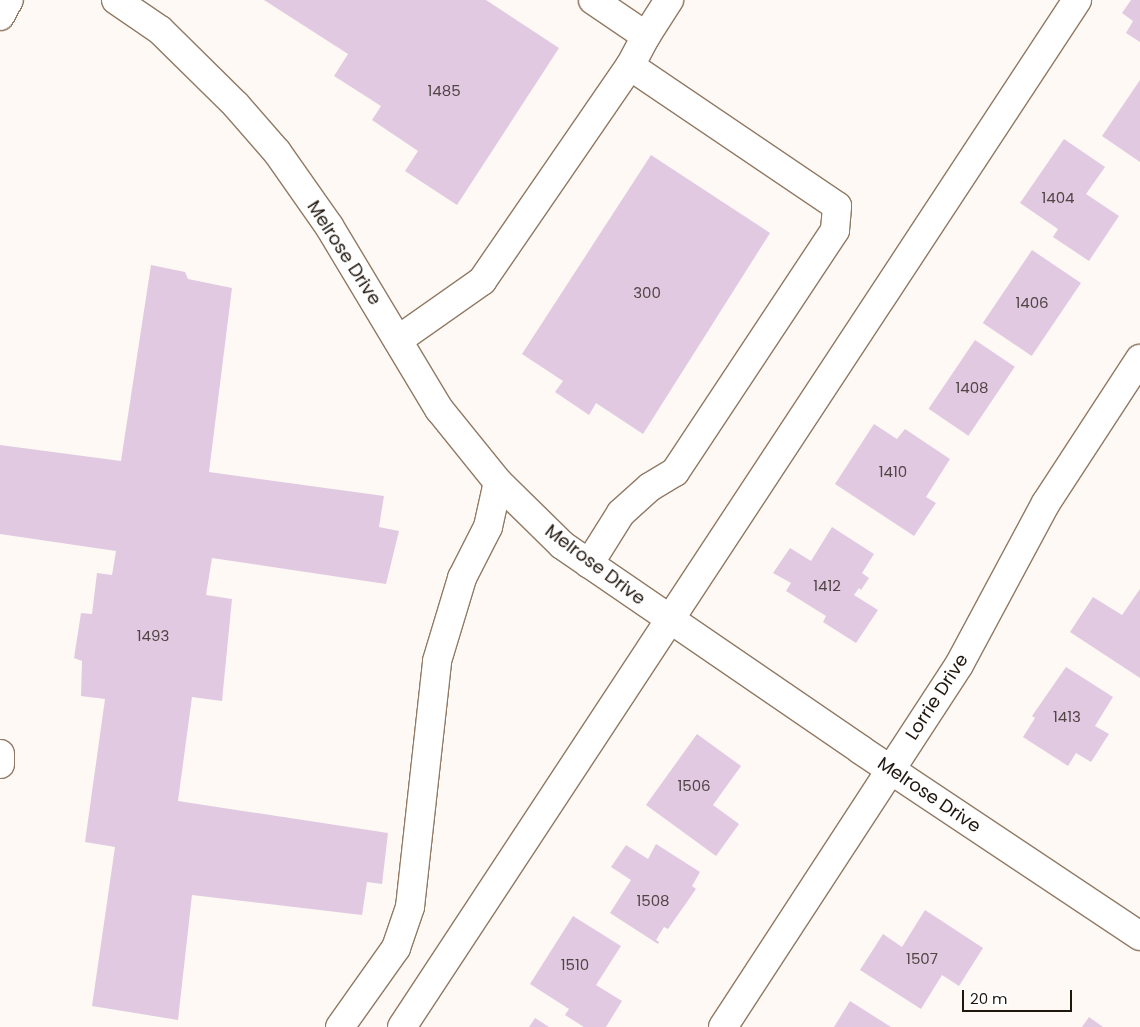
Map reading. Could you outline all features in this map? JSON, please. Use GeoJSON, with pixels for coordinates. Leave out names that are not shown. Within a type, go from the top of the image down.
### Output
{"type":"FeatureCollection","features":[{"type":"Feature","properties":{"kind":"street"},"geometry":{"type":"LineString","coordinates":[[0,16],[9,0]]}},
{"type":"Feature","properties":{"kind":"street","name":"Melrose Drive"},"geometry":{"type":"LineString","coordinates":[[116,0],[160,30],[236,105],[277,152],[329,226],[439,409],[498,482],[562,545],[890,770],[1140,936]]}},
{"type":"Feature","properties":{"kind":"street"},"geometry":{"type":"LineString","coordinates":[[593,0],[646,36]]}},
{"type":"Feature","properties":{"kind":"street"},"geometry":{"type":"LineString","coordinates":[[398,340],[482,281],[630,66],[669,0]]}},
{"type":"Feature","properties":{"kind":"street"},"geometry":{"type":"LineString","coordinates":[[402,1027],[1077,0]]}},
{"type":"Feature","properties":{"kind":"street"},"geometry":{"type":"LineString","coordinates":[[590,564],[621,513],[650,486],[675,472],[835,230],[837,206],[630,66]]}},
{"type":"Feature","properties":{"kind":"street","name":"Lorrie Drive"},"geometry":{"type":"LineString","coordinates":[[723,1027],[959,665],[1046,503],[1140,359]]}},
{"type":"Feature","properties":{"kind":"street"},"geometry":{"type":"LineString","coordinates":[[340,1027],[396,948],[410,907],[436,661],[462,578],[488,527],[498,482]]}},
{"type":"Feature","properties":{"kind":"street"},"geometry":{"type":"LineString","coordinates":[[0,754],[0,764]]}},
{"type":"Feature","properties":{"kind":"building"},"geometry":{"type":"Polygon","coordinates":[[[264,0],[486,0],[559,48],[457,205],[405,171],[418,151],[372,120],[381,106],[334,76],[348,54],[264,0]]]}},
{"type":"Feature","properties":{"kind":"building"},"geometry":{"type":"Polygon","coordinates":[[[1131,0],[1140,0],[1140,42],[1126,33],[1133,21],[1122,13],[1131,0]]]}},
{"type":"Feature","properties":{"kind":"building"},"geometry":{"type":"Polygon","coordinates":[[[1140,80],[1140,162],[1102,136],[1140,80]]]}},
{"type":"Feature","properties":{"kind":"building"},"geometry":{"type":"Polygon","coordinates":[[[1064,139],[1105,167],[1086,194],[1119,216],[1089,261],[1053,237],[1058,229],[1020,203],[1064,139]]]}},
{"type":"Feature","properties":{"kind":"building"},"geometry":{"type":"Polygon","coordinates":[[[651,155],[770,233],[643,434],[596,403],[589,415],[555,392],[563,381],[522,354],[651,155]]]}},
{"type":"Feature","properties":{"kind":"building"},"geometry":{"type":"Polygon","coordinates":[[[1032,250],[1081,283],[1032,356],[983,323],[1032,250]]]}},
{"type":"Feature","properties":{"kind":"building"},"geometry":{"type":"Polygon","coordinates":[[[151,265],[185,272],[188,279],[232,288],[209,472],[384,496],[379,527],[399,531],[386,584],[212,558],[206,595],[232,599],[222,701],[192,697],[178,801],[388,833],[382,884],[367,882],[362,915],[192,895],[178,1020],[92,1006],[115,847],[85,842],[105,699],[81,696],[82,661],[74,658],[81,613],[92,614],[97,573],[112,575],[116,551],[0,534],[0,445],[121,461],[151,265]]]}},
{"type":"Feature","properties":{"kind":"building"},"geometry":{"type":"Polygon","coordinates":[[[975,340],[1015,367],[968,436],[929,409],[975,340]]]}},
{"type":"Feature","properties":{"kind":"building"},"geometry":{"type":"Polygon","coordinates":[[[874,424],[897,439],[905,429],[950,459],[926,497],[936,503],[914,536],[835,484],[874,424]]]}},
{"type":"Feature","properties":{"kind":"building"},"geometry":{"type":"Polygon","coordinates":[[[832,527],[874,554],[862,573],[869,578],[861,590],[859,588],[854,595],[878,610],[856,643],[823,622],[826,616],[786,591],[791,583],[773,573],[790,548],[811,561],[832,527]]]}},
{"type":"Feature","properties":{"kind":"building"},"geometry":{"type":"Polygon","coordinates":[[[1140,589],[1140,678],[1070,632],[1093,597],[1122,615],[1140,589]]]}},
{"type":"Feature","properties":{"kind":"building"},"geometry":{"type":"Polygon","coordinates":[[[1066,667],[1113,697],[1095,726],[1109,734],[1091,762],[1076,753],[1068,766],[1023,737],[1035,718],[1032,716],[1066,667]]]}},
{"type":"Feature","properties":{"kind":"building"},"geometry":{"type":"Polygon","coordinates":[[[697,734],[741,766],[713,805],[739,824],[716,856],[646,805],[697,734]]]}},
{"type":"Feature","properties":{"kind":"building"},"geometry":{"type":"Polygon","coordinates":[[[656,844],[700,872],[692,886],[696,889],[668,929],[664,927],[656,940],[659,942],[658,944],[610,913],[631,880],[611,867],[626,845],[648,859],[656,844]]]}},
{"type":"Feature","properties":{"kind":"building"},"geometry":{"type":"Polygon","coordinates":[[[925,910],[983,948],[959,986],[942,975],[921,1009],[860,970],[883,934],[902,947],[925,910]]]}},
{"type":"Feature","properties":{"kind":"building"},"geometry":{"type":"Polygon","coordinates":[[[573,916],[621,946],[596,985],[622,1001],[606,1027],[584,1027],[565,1015],[569,1009],[530,984],[573,916]]]}},
{"type":"Feature","properties":{"kind":"building"},"geometry":{"type":"Polygon","coordinates":[[[850,1001],[891,1027],[834,1027],[850,1001]]]}},
{"type":"Feature","properties":{"kind":"building"},"geometry":{"type":"Polygon","coordinates":[[[1089,1017],[1103,1027],[1082,1027],[1089,1017]]]}},
{"type":"Feature","properties":{"kind":"building"},"geometry":{"type":"Polygon","coordinates":[[[535,1018],[549,1027],[529,1027],[535,1018]]]}}]}
